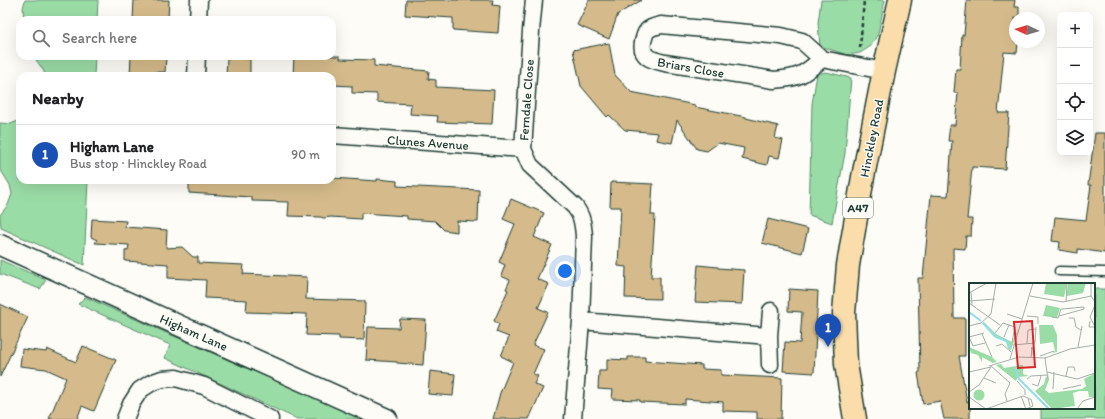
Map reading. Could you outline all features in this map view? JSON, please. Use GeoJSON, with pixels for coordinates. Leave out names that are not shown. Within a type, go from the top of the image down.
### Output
{"type":"FeatureCollection","features":[{"type":"Feature","properties":{"kind":"main road","name":"Hinckley Road"},"geometry":{"type":"LineString","coordinates":[[855,419],[846,364],[845,305],[849,258],[863,177],[900,0]]}},
{"type":"Feature","properties":{"kind":"street"},"geometry":{"type":"LineString","coordinates":[[198,16],[199,0]]}},
{"type":"Feature","properties":{"kind":"street","name":"Ferndale Close"},"geometry":{"type":"LineString","coordinates":[[534,0],[523,149],[530,164],[575,206],[583,223],[584,236],[581,321],[573,419]]}},
{"type":"Feature","properties":{"kind":"street","name":"Briars Close"},"geometry":{"type":"LineString","coordinates":[[660,25],[781,36],[802,41],[822,59],[806,73],[791,79],[774,80],[652,60],[645,55],[642,47],[644,37],[648,30],[660,25]]}},
{"type":"Feature","properties":{"kind":"street"},"geometry":{"type":"LineString","coordinates":[[822,59],[884,71]]}},
{"type":"Feature","properties":{"kind":"street"},"geometry":{"type":"LineString","coordinates":[[196,72],[197,60]]}},
{"type":"Feature","properties":{"kind":"street","name":"Clunes Avenue"},"geometry":{"type":"LineString","coordinates":[[336,135],[523,149]]}},
{"type":"Feature","properties":{"kind":"street","name":"Higham Lane"},"geometry":{"type":"LineString","coordinates":[[0,245],[387,419]]}},
{"type":"Feature","properties":{"kind":"street"},"geometry":{"type":"LineString","coordinates":[[770,365],[769,336],[771,311]]}},
{"type":"Feature","properties":{"kind":"street"},"geometry":{"type":"LineString","coordinates":[[581,321],[769,336]]}},
{"type":"Feature","properties":{"kind":"street"},"geometry":{"type":"LineString","coordinates":[[125,419],[131,404],[140,390],[150,383],[162,379],[176,378],[204,386],[270,419]]}},
{"type":"Feature","properties":{"kind":"lane"},"geometry":{"type":"LineString","coordinates":[[1059,271],[1105,272]]}},
{"type":"Feature","properties":{"kind":"path"},"geometry":{"type":"LineString","coordinates":[[858,66],[863,27],[864,0]]}},
{"type":"Feature","properties":{"kind":"green space"},"geometry":{"type":"Polygon","coordinates":[[[25,0],[98,0],[97,16],[24,16],[23,8],[25,0]]]}},
{"type":"Feature","properties":{"kind":"green space"},"geometry":{"type":"Polygon","coordinates":[[[821,0],[885,0],[878,34],[871,46],[860,53],[847,55],[820,46],[818,23],[821,0]]]}},
{"type":"Feature","properties":{"kind":"green space"},"geometry":{"type":"Polygon","coordinates":[[[37,60],[95,60],[94,72],[44,71],[37,60]]]}},
{"type":"Feature","properties":{"kind":"green space"},"geometry":{"type":"Polygon","coordinates":[[[826,72],[851,78],[845,153],[832,223],[809,215],[812,104],[817,74],[826,72]]]}},
{"type":"Feature","properties":{"kind":"green space"},"geometry":{"type":"Polygon","coordinates":[[[16,122],[16,184],[88,184],[84,265],[1,228],[0,215],[8,205],[12,194],[10,185],[0,169],[0,123],[11,124],[16,122]]]}},
{"type":"Feature","properties":{"kind":"green space"},"geometry":{"type":"Polygon","coordinates":[[[0,260],[46,280],[40,289],[0,274],[0,260]]]}},
{"type":"Feature","properties":{"kind":"green space"},"geometry":{"type":"Polygon","coordinates":[[[1095,289],[1105,289],[1105,419],[1041,419],[1041,409],[1095,409],[1095,289]]]}},
{"type":"Feature","properties":{"kind":"green space"},"geometry":{"type":"Polygon","coordinates":[[[85,297],[362,419],[297,419],[165,358],[170,345],[78,304],[85,297]]]}},
{"type":"Feature","properties":{"kind":"building"},"geometry":{"type":"Polygon","coordinates":[[[134,0],[169,0],[168,16],[133,16],[134,0]]]}},
{"type":"Feature","properties":{"kind":"building"},"geometry":{"type":"Polygon","coordinates":[[[406,0],[493,0],[492,5],[500,6],[498,33],[453,30],[453,18],[405,15],[406,0]]]}},
{"type":"Feature","properties":{"kind":"building"},"geometry":{"type":"Polygon","coordinates":[[[589,0],[642,0],[618,14],[609,39],[577,25],[589,0]]]}},
{"type":"Feature","properties":{"kind":"building"},"geometry":{"type":"Polygon","coordinates":[[[967,0],[1015,0],[1014,7],[1019,7],[1019,12],[1009,12],[1009,48],[1017,48],[1017,53],[1004,52],[998,113],[1009,113],[1005,169],[972,167],[967,219],[972,219],[971,236],[966,236],[965,249],[953,248],[954,318],[965,318],[965,356],[959,356],[967,402],[969,402],[970,419],[944,419],[940,401],[923,404],[918,373],[920,372],[918,278],[923,278],[931,195],[948,196],[952,141],[948,141],[950,125],[955,125],[958,93],[954,93],[956,69],[960,69],[962,35],[964,35],[967,0]]]}},
{"type":"Feature","properties":{"kind":"building"},"geometry":{"type":"Polygon","coordinates":[[[609,43],[615,75],[631,92],[695,105],[695,107],[746,117],[778,126],[775,138],[783,140],[779,158],[769,156],[767,165],[742,159],[744,148],[718,143],[707,151],[697,149],[677,120],[672,143],[656,140],[658,133],[625,130],[609,115],[607,117],[581,86],[573,50],[609,43]]]}},
{"type":"Feature","properties":{"kind":"building"},"geometry":{"type":"Polygon","coordinates":[[[336,56],[340,56],[340,59],[374,60],[374,66],[429,71],[428,79],[436,80],[436,87],[494,90],[492,124],[437,122],[438,116],[410,114],[411,104],[377,102],[377,94],[352,93],[352,86],[336,85],[336,72],[293,72],[294,60],[336,60],[336,56]]]}},
{"type":"Feature","properties":{"kind":"building"},"geometry":{"type":"Polygon","coordinates":[[[131,60],[166,60],[165,72],[130,72],[131,60]]]}},
{"type":"Feature","properties":{"kind":"building"},"geometry":{"type":"Polygon","coordinates":[[[227,60],[250,60],[250,72],[226,72],[227,60]]]}},
{"type":"Feature","properties":{"kind":"building"},"geometry":{"type":"Polygon","coordinates":[[[1095,133],[1105,133],[1105,253],[1078,249],[1078,253],[1059,250],[1060,242],[1052,241],[1055,217],[1086,220],[1091,185],[1088,185],[1095,133]]]}},
{"type":"Feature","properties":{"kind":"building"},"geometry":{"type":"Polygon","coordinates":[[[336,178],[397,181],[397,186],[479,190],[478,222],[457,221],[457,232],[444,230],[435,221],[407,219],[407,216],[361,213],[361,219],[288,216],[289,202],[252,201],[252,197],[189,193],[189,184],[336,184],[336,178]]]}},
{"type":"Feature","properties":{"kind":"building"},"geometry":{"type":"Polygon","coordinates":[[[611,182],[653,184],[651,215],[655,215],[651,277],[660,277],[660,299],[625,298],[626,267],[618,266],[621,207],[610,207],[611,182]]]}},
{"type":"Feature","properties":{"kind":"building"},"geometry":{"type":"Polygon","coordinates":[[[511,199],[544,213],[534,237],[552,245],[537,279],[549,284],[538,308],[548,312],[533,345],[544,349],[533,374],[538,376],[534,384],[543,388],[529,419],[493,419],[500,393],[513,362],[501,356],[509,337],[496,332],[499,324],[494,321],[508,290],[506,289],[510,280],[501,276],[505,265],[499,262],[515,224],[503,219],[511,199]]]}},
{"type":"Feature","properties":{"kind":"building"},"geometry":{"type":"Polygon","coordinates":[[[92,219],[126,221],[125,227],[167,230],[166,248],[182,247],[193,257],[198,257],[198,263],[244,265],[243,274],[307,277],[306,299],[365,301],[364,340],[339,339],[339,336],[306,335],[307,314],[246,312],[247,300],[205,298],[206,280],[168,278],[168,264],[125,261],[125,251],[128,250],[129,245],[95,243],[97,240],[91,237],[92,219]]]}},
{"type":"Feature","properties":{"kind":"building"},"geometry":{"type":"Polygon","coordinates":[[[768,219],[808,229],[802,253],[762,243],[768,219]]]}},
{"type":"Feature","properties":{"kind":"building"},"geometry":{"type":"Polygon","coordinates":[[[698,265],[744,270],[742,304],[695,302],[698,265]]]}},
{"type":"Feature","properties":{"kind":"building"},"geometry":{"type":"Polygon","coordinates":[[[789,289],[818,291],[814,373],[783,371],[785,342],[800,343],[802,312],[788,311],[789,289]]]}},
{"type":"Feature","properties":{"kind":"building"},"geometry":{"type":"Polygon","coordinates":[[[0,304],[28,317],[0,377],[0,304]]]}},
{"type":"Feature","properties":{"kind":"building"},"geometry":{"type":"Polygon","coordinates":[[[400,319],[426,320],[423,365],[366,360],[368,327],[399,328],[400,319]]]}},
{"type":"Feature","properties":{"kind":"building"},"geometry":{"type":"Polygon","coordinates":[[[83,346],[116,360],[94,411],[82,406],[77,419],[49,419],[66,378],[46,369],[20,366],[22,349],[46,352],[47,349],[76,362],[83,346]]]}},
{"type":"Feature","properties":{"kind":"building"},"geometry":{"type":"Polygon","coordinates":[[[628,357],[645,357],[645,361],[702,365],[702,369],[721,370],[721,375],[782,378],[781,419],[757,419],[757,412],[723,411],[723,402],[685,399],[685,404],[612,399],[613,390],[598,389],[599,371],[607,371],[607,359],[628,360],[628,357]]]}},
{"type":"Feature","properties":{"kind":"building"},"geometry":{"type":"Polygon","coordinates":[[[430,371],[455,374],[453,396],[428,394],[430,371]]]}},
{"type":"Feature","properties":{"kind":"place","name":"Higham Lane"},"geometry":{"type":"Point","coordinates":[828,347]}}]}
